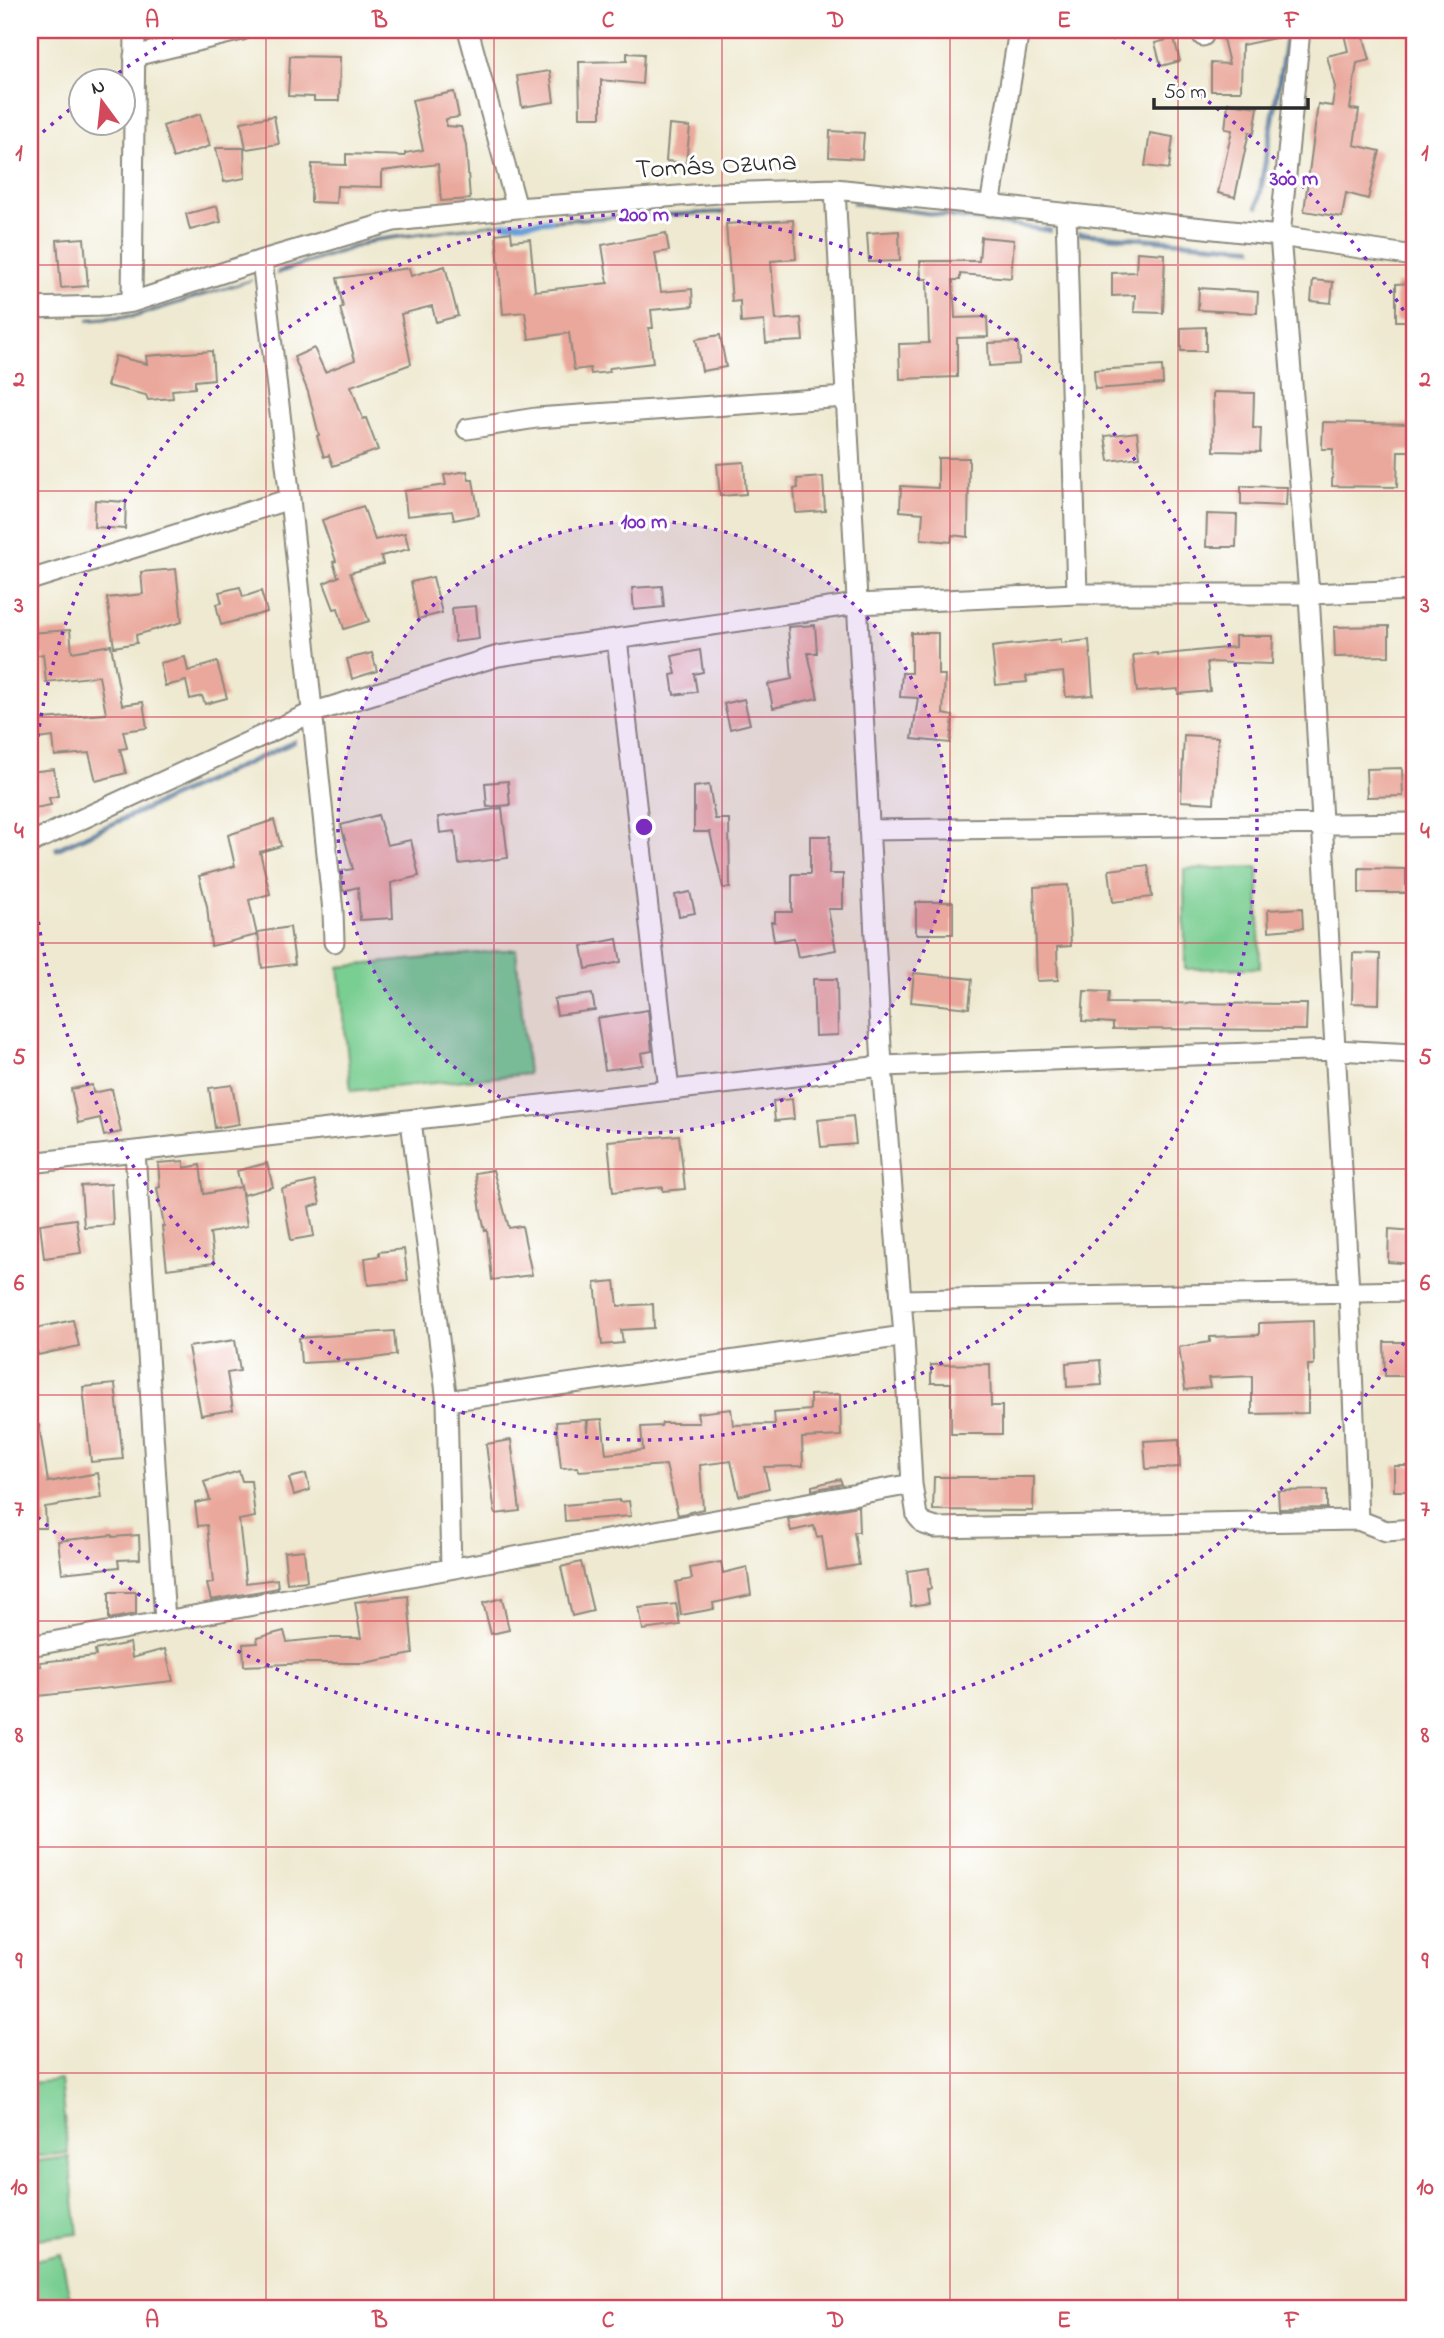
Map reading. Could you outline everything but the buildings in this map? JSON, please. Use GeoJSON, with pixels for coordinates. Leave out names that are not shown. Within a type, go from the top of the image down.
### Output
{"type":"FeatureCollection","features":[{"type":"Feature","properties":{"kind":"street"},"geometry":{"type":"LineString","coordinates":[[132,302],[135,30]]}},
{"type":"Feature","properties":{"kind":"street"},"geometry":{"type":"LineString","coordinates":[[134,56],[242,30]]}},
{"type":"Feature","properties":{"kind":"street"},"geometry":{"type":"LineString","coordinates":[[468,30],[517,208]]}},
{"type":"Feature","properties":{"kind":"street"},"geometry":{"type":"LineString","coordinates":[[990,206],[1019,30]]}},
{"type":"Feature","properties":{"kind":"street"},"geometry":{"type":"LineString","coordinates":[[1300,30],[1280,236],[1309,594],[1349,1293],[1358,1520]]}},
{"type":"Feature","properties":{"kind":"street"},"geometry":{"type":"LineString","coordinates":[[835,189],[882,1066],[904,1336],[912,1485],[917,1516],[924,1524],[936,1528],[1358,1520],[1386,1531],[1414,1529]]}},
{"type":"Feature","properties":{"kind":"street","name":"Tomás Ozuna"},"geometry":{"type":"LineString","coordinates":[[30,308],[103,306],[132,302],[394,221],[517,208],[719,193],[835,189],[1280,236],[1414,256]]}},
{"type":"Feature","properties":{"kind":"street"},"geometry":{"type":"LineString","coordinates":[[1066,214],[1077,594]]}},
{"type":"Feature","properties":{"kind":"street"},"geometry":{"type":"LineString","coordinates":[[262,260],[290,499],[334,942]]}},
{"type":"Feature","properties":{"kind":"street"},"geometry":{"type":"LineString","coordinates":[[467,429],[536,418],[846,397]]}},
{"type":"Feature","properties":{"kind":"street"},"geometry":{"type":"LineString","coordinates":[[30,580],[290,499]]}},
{"type":"Feature","properties":{"kind":"street"},"geometry":{"type":"LineString","coordinates":[[30,844],[311,713],[498,656],[857,604],[1077,594],[1309,594],[1414,590]]}},
{"type":"Feature","properties":{"kind":"street"},"geometry":{"type":"LineString","coordinates":[[617,639],[669,1090]]}},
{"type":"Feature","properties":{"kind":"street"},"geometry":{"type":"LineString","coordinates":[[869,830],[1414,823]]}},
{"type":"Feature","properties":{"kind":"street"},"geometry":{"type":"LineString","coordinates":[[30,1163],[882,1066],[1335,1050],[1414,1054]]}},
{"type":"Feature","properties":{"kind":"street"},"geometry":{"type":"LineString","coordinates":[[411,1121],[447,1401],[451,1568]]}},
{"type":"Feature","properties":{"kind":"street"},"geometry":{"type":"LineString","coordinates":[[135,1152],[165,1620]]}},
{"type":"Feature","properties":{"kind":"street"},"geometry":{"type":"LineString","coordinates":[[901,1300],[1414,1291]]}},
{"type":"Feature","properties":{"kind":"street"},"geometry":{"type":"LineString","coordinates":[[447,1401],[904,1336]]}},
{"type":"Feature","properties":{"kind":"street"},"geometry":{"type":"LineString","coordinates":[[30,1646],[912,1485]]}},
{"type":"Feature","properties":{"kind":"green space"},"geometry":{"type":"Polygon","coordinates":[[[1258,867],[1260,968],[1185,969],[1184,869],[1258,867]]]}},
{"type":"Feature","properties":{"kind":"green space"},"geometry":{"type":"Polygon","coordinates":[[[516,949],[528,1074],[351,1091],[339,967],[516,949]]]}},
{"type":"Feature","properties":{"kind":"green space"},"geometry":{"type":"Polygon","coordinates":[[[60,2080],[68,2153],[30,2157],[30,2083],[60,2080]]]}},
{"type":"Feature","properties":{"kind":"green space"},"geometry":{"type":"Polygon","coordinates":[[[69,2157],[78,2234],[30,2240],[30,2162],[69,2157]]]}},
{"type":"Feature","properties":{"kind":"green space"},"geometry":{"type":"Polygon","coordinates":[[[61,2254],[72,2308],[30,2308],[30,2261],[61,2254]]]}},
{"type":"Feature","properties":{"kind":"water"},"geometry":{"type":"Polygon","coordinates":[[[1286,32],[1289,33],[1259,208],[1256,207],[1286,32]]]}},
{"type":"Feature","properties":{"kind":"water"},"geometry":{"type":"Polygon","coordinates":[[[853,204],[1051,229],[1051,232],[853,204]]]}},
{"type":"Feature","properties":{"kind":"water"},"geometry":{"type":"Polygon","coordinates":[[[724,211],[544,222],[543,220],[724,211]]]}},
{"type":"Feature","properties":{"kind":"water"},"geometry":{"type":"Polygon","coordinates":[[[510,222],[375,241],[277,274],[278,271],[375,239],[510,222]]]}},
{"type":"Feature","properties":{"kind":"water"},"geometry":{"type":"Polygon","coordinates":[[[1079,232],[1252,246],[1253,249],[1079,235],[1079,232]]]}},
{"type":"Feature","properties":{"kind":"water"},"geometry":{"type":"Polygon","coordinates":[[[252,280],[136,317],[88,321],[135,315],[252,280]]]}},
{"type":"Feature","properties":{"kind":"water"},"geometry":{"type":"Polygon","coordinates":[[[295,740],[295,743],[56,851],[55,848],[295,740]]]}},
{"type":"Feature","properties":{"kind":"waterway"},"geometry":{"type":"LineString","coordinates":[[505,224],[550,221]]}}]}
